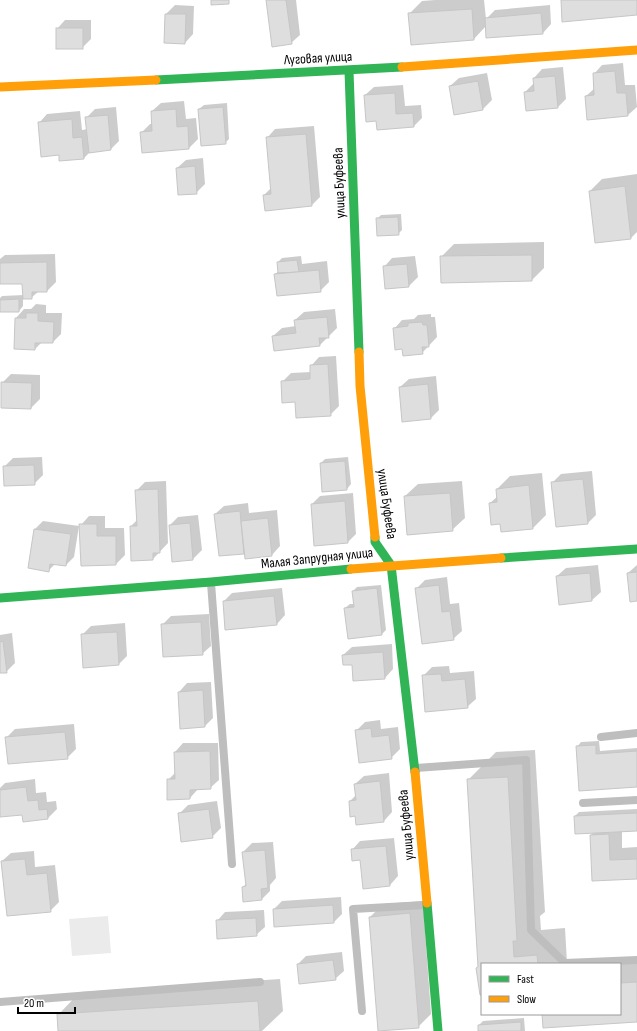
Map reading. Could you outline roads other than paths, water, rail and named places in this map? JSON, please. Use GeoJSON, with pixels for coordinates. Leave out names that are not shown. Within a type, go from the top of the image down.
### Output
{"type":"FeatureCollection","features":[{"type":"Feature","properties":{"kind":"street","name":"Луговая улица"},"geometry":{"type":"LineString","coordinates":[[0,87],[349,71],[637,50]]}},
{"type":"Feature","properties":{"kind":"street","name":"улица Буфеева"},"geometry":{"type":"LineString","coordinates":[[349,71],[360,386],[375,542],[391,565],[415,768],[438,1031]]}},
{"type":"Feature","properties":{"kind":"street","name":"Малая Запрудная улица"},"geometry":{"type":"LineString","coordinates":[[0,598],[211,582],[391,565],[637,549]]}},
{"type":"Feature","properties":{"kind":"lane"},"geometry":{"type":"LineString","coordinates":[[211,582],[232,864]]}},
{"type":"Feature","properties":{"kind":"lane"},"geometry":{"type":"LineString","coordinates":[[601,737],[637,733]]}},
{"type":"Feature","properties":{"kind":"lane"},"geometry":{"type":"LineString","coordinates":[[415,768],[526,760],[531,930],[565,963],[637,960]]}},
{"type":"Feature","properties":{"kind":"lane"},"geometry":{"type":"LineString","coordinates":[[583,803],[637,800]]}},
{"type":"Feature","properties":{"kind":"lane"},"geometry":{"type":"LineString","coordinates":[[362,1011],[353,909],[426,905]]}},
{"type":"Feature","properties":{"kind":"lane"},"geometry":{"type":"LineString","coordinates":[[0,1002],[260,982]]}}]}
